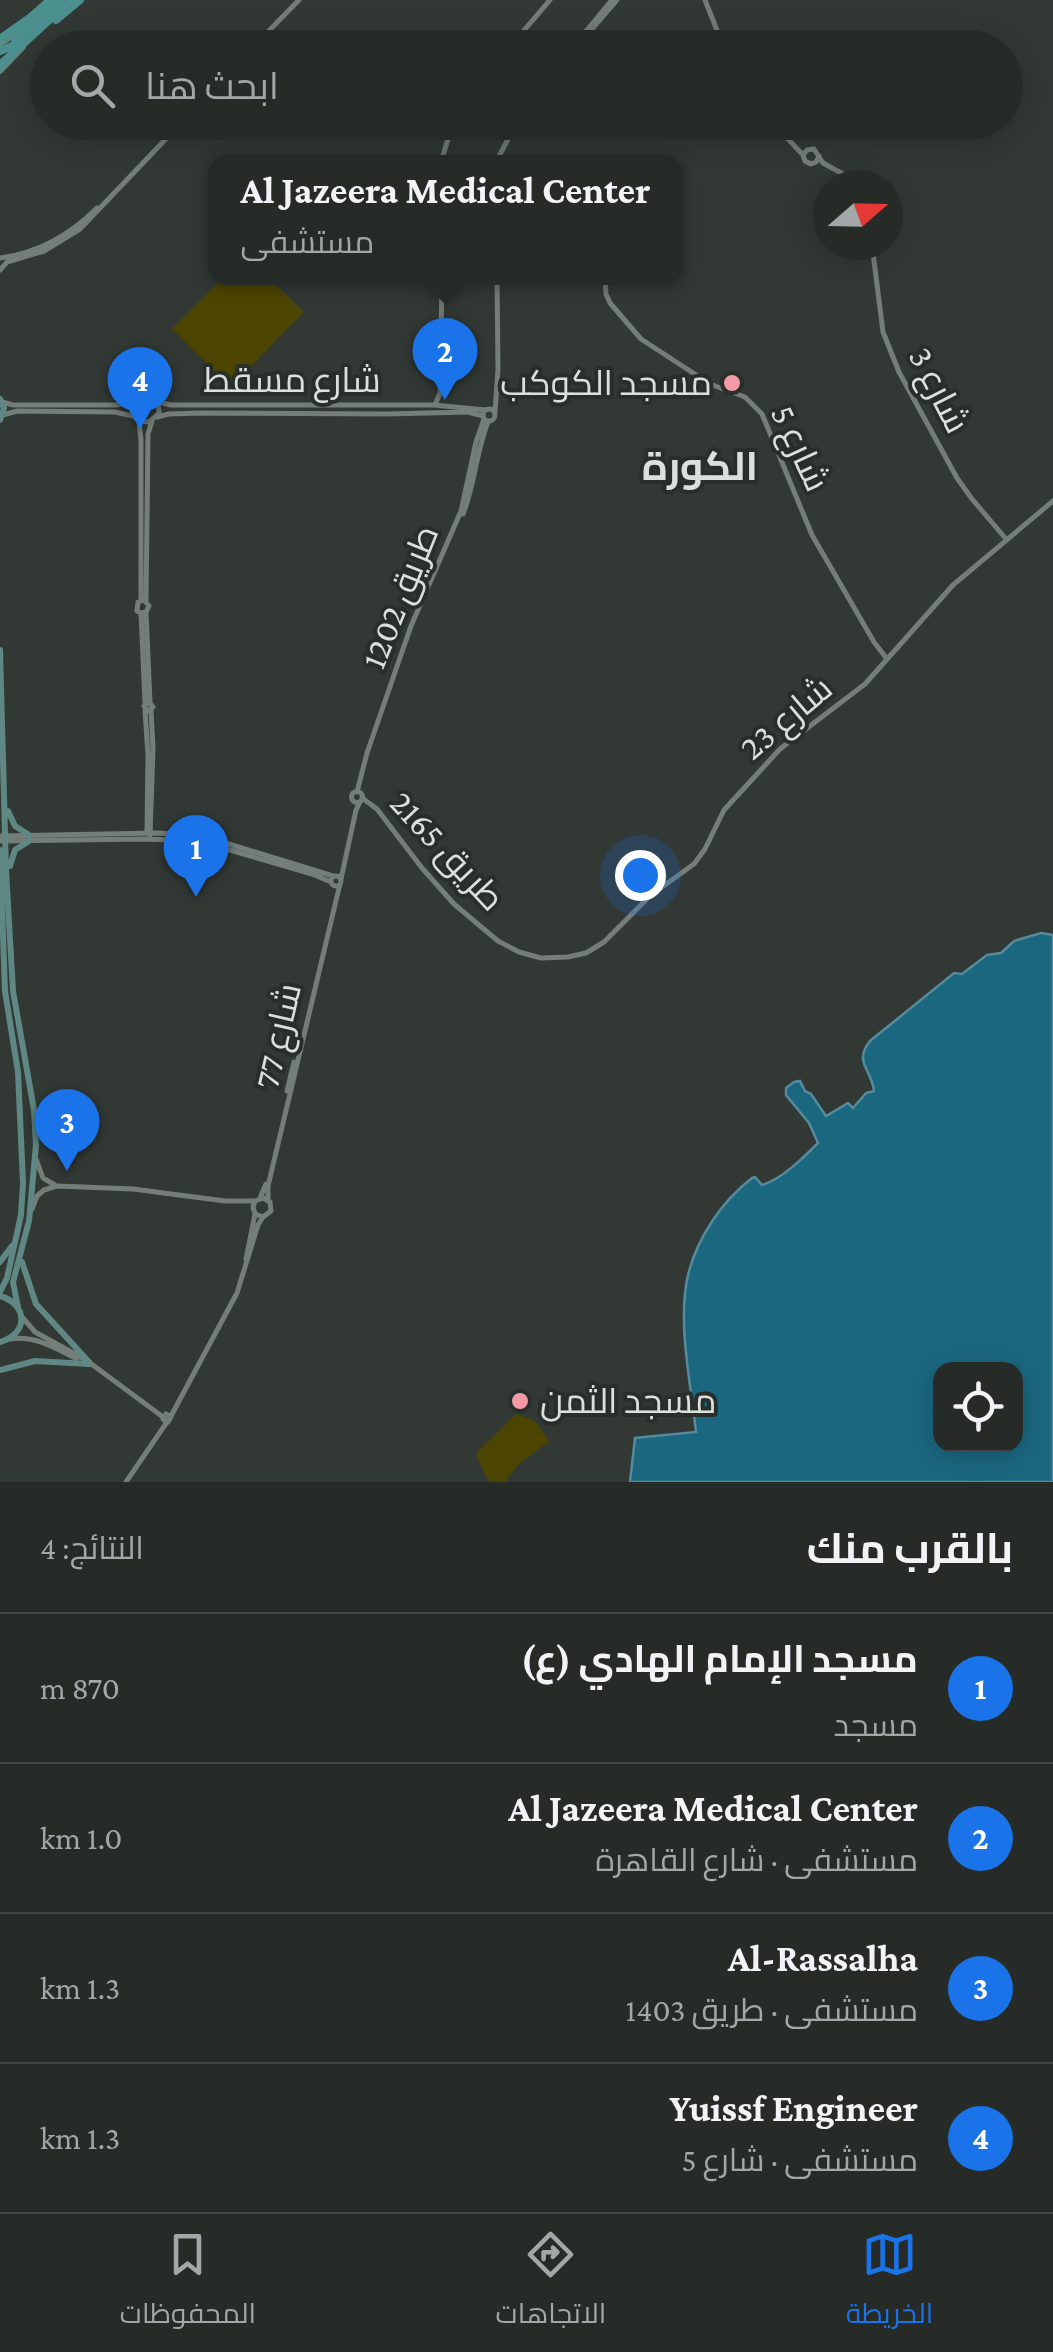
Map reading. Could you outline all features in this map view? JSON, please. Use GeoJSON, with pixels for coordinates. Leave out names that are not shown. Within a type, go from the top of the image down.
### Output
{"type":"FeatureCollection","features":[{"type":"Feature","properties":{"kind":"main road"},"geometry":{"type":"LineString","coordinates":[[40,30],[71,0]]}},
{"type":"Feature","properties":{"kind":"main road"},"geometry":{"type":"LineString","coordinates":[[39,30],[80,0]]}},
{"type":"Feature","properties":{"kind":"main road"},"geometry":{"type":"LineString","coordinates":[[0,47],[55,2]]}},
{"type":"Feature","properties":{"kind":"main road"},"geometry":{"type":"LineString","coordinates":[[0,47],[30,18],[55,2]]}},
{"type":"Feature","properties":{"kind":"main road"},"geometry":{"type":"LineString","coordinates":[[0,47],[30,34]]}},
{"type":"Feature","properties":{"kind":"main road"},"geometry":{"type":"LineString","coordinates":[[0,68],[30,39]]}},
{"type":"Feature","properties":{"kind":"main road"},"geometry":{"type":"LineString","coordinates":[[1,401],[2,418]]}},
{"type":"Feature","properties":{"kind":"main road"},"geometry":{"type":"LineString","coordinates":[[0,650],[6,807],[5,991],[18,1072],[23,1180],[21,1215],[0,1294],[20,1311]]}},
{"type":"Feature","properties":{"kind":"main road"},"geometry":{"type":"LineString","coordinates":[[5,894],[12,855],[29,838],[13,823],[6,807]]}},
{"type":"Feature","properties":{"kind":"main road"},"geometry":{"type":"LineString","coordinates":[[0,850],[5,894]]}},
{"type":"Feature","properties":{"kind":"main road"},"geometry":{"type":"LineString","coordinates":[[0,881],[12,921],[14,991],[34,1110],[35,1156],[29,1221],[14,1282],[19,1329],[10,1339],[0,1342]]}},
{"type":"Feature","properties":{"kind":"main road"},"geometry":{"type":"LineString","coordinates":[[0,1262],[16,1236]]}},
{"type":"Feature","properties":{"kind":"main road"},"geometry":{"type":"LineString","coordinates":[[21,1254],[36,1304],[90,1364]]}},
{"type":"Feature","properties":{"kind":"main road"},"geometry":{"type":"LineString","coordinates":[[0,1370],[34,1361],[90,1364]]}},
{"type":"Feature","properties":{"kind":"street"},"geometry":{"type":"LineString","coordinates":[[270,30],[299,0]]}},
{"type":"Feature","properties":{"kind":"street"},"geometry":{"type":"LineString","coordinates":[[524,30],[550,0]]}},
{"type":"Feature","properties":{"kind":"street"},"geometry":{"type":"LineString","coordinates":[[589,30],[614,0]]}},
{"type":"Feature","properties":{"kind":"street"},"geometry":{"type":"LineString","coordinates":[[705,0],[717,30]]}},
{"type":"Feature","properties":{"kind":"street"},"geometry":{"type":"LineString","coordinates":[[0,270],[7,262],[44,251],[80,229],[165,140]]}},
{"type":"Feature","properties":{"kind":"street"},"geometry":{"type":"LineString","coordinates":[[788,140],[805,161],[836,170]]}},
{"type":"Feature","properties":{"kind":"street"},"geometry":{"type":"LineString","coordinates":[[792,140],[816,150],[823,163],[836,170]]}},
{"type":"Feature","properties":{"kind":"street"},"geometry":{"type":"LineString","coordinates":[[803,155],[810,148]]}},
{"type":"Feature","properties":{"kind":"street"},"geometry":{"type":"LineString","coordinates":[[811,164],[818,156]]}},
{"type":"Feature","properties":{"kind":"street"},"geometry":{"type":"LineString","coordinates":[[0,258],[34,251],[66,234],[136,171]]}},
{"type":"Feature","properties":{"kind":"street","name":"شارع 3"},"geometry":{"type":"LineString","coordinates":[[874,260],[882,327],[896,367],[957,478],[1006,540]]}},
{"type":"Feature","properties":{"kind":"street"},"geometry":{"type":"LineString","coordinates":[[434,405],[440,393],[442,285]]}},
{"type":"Feature","properties":{"kind":"street"},"geometry":{"type":"LineString","coordinates":[[488,415],[496,396],[497,285]]}},
{"type":"Feature","properties":{"kind":"street","name":"شارع 5"},"geometry":{"type":"LineString","coordinates":[[605,285],[610,303],[641,339],[708,382],[740,394],[762,414],[808,526],[872,638],[889,657]]}},
{"type":"Feature","properties":{"kind":"street"},"geometry":{"type":"LineString","coordinates":[[440,393],[451,406]]}},
{"type":"Feature","properties":{"kind":"street"},"geometry":{"type":"LineString","coordinates":[[1,401],[14,405],[121,404],[145,394],[158,402],[159,410],[149,428],[143,601]]}},
{"type":"Feature","properties":{"kind":"street"},"geometry":{"type":"LineString","coordinates":[[132,401],[130,409],[148,458]]}},
{"type":"Feature","properties":{"kind":"street","name":"شارع مسقط"},"geometry":{"type":"LineString","coordinates":[[158,402],[434,405],[488,415]]}},
{"type":"Feature","properties":{"kind":"street"},"geometry":{"type":"LineString","coordinates":[[2,418],[17,411],[114,412],[136,419],[154,419]]}},
{"type":"Feature","properties":{"kind":"street","name":"شارع مسقط"},"geometry":{"type":"LineString","coordinates":[[154,419],[169,414],[488,415]]}},
{"type":"Feature","properties":{"kind":"street","name":"طريق 1202"},"geometry":{"type":"LineString","coordinates":[[358,797],[402,652],[461,511],[473,454],[488,415]]}},
{"type":"Feature","properties":{"kind":"street","name":"طريق 1202"},"geometry":{"type":"LineString","coordinates":[[358,797],[402,658],[467,506],[488,415]]}},
{"type":"Feature","properties":{"kind":"street"},"geometry":{"type":"LineString","coordinates":[[142,440],[143,601],[149,606],[144,613],[148,836]]}},
{"type":"Feature","properties":{"kind":"street"},"geometry":{"type":"LineString","coordinates":[[473,454],[474,468]]}},
{"type":"Feature","properties":{"kind":"street","name":"شارع 23"},"geometry":{"type":"LineString","coordinates":[[550,958],[577,956],[595,948],[661,887],[694,864],[724,810],[787,742],[852,695],[953,585],[1053,501]]}},
{"type":"Feature","properties":{"kind":"street"},"geometry":{"type":"LineString","coordinates":[[143,601],[136,606],[144,613]]}},
{"type":"Feature","properties":{"kind":"street"},"geometry":{"type":"LineString","coordinates":[[148,706],[153,753],[148,836]]}},
{"type":"Feature","properties":{"kind":"street","name":"شارع 77"},"geometry":{"type":"LineString","coordinates":[[268,1200],[335,880],[358,797]]}},
{"type":"Feature","properties":{"kind":"street","name":"طريق 2165"},"geometry":{"type":"LineString","coordinates":[[358,797],[377,808],[436,885],[472,920],[508,947],[550,958]]}},
{"type":"Feature","properties":{"kind":"street"},"geometry":{"type":"LineString","coordinates":[[133,834],[141,828],[146,808]]}},
{"type":"Feature","properties":{"kind":"street"},"geometry":{"type":"LineString","coordinates":[[151,817],[160,828],[173,833],[221,840],[335,880]]}},
{"type":"Feature","properties":{"kind":"street"},"geometry":{"type":"LineString","coordinates":[[3,838],[173,833]]}},
{"type":"Feature","properties":{"kind":"street"},"geometry":{"type":"LineString","coordinates":[[29,838],[133,834],[202,841],[335,880]]}},
{"type":"Feature","properties":{"kind":"street","name":"شارع 77"},"geometry":{"type":"LineString","coordinates":[[258,1199],[275,1147],[335,880]]}},
{"type":"Feature","properties":{"kind":"street"},"geometry":{"type":"LineString","coordinates":[[35,1156],[43,1178],[57,1186]]}},
{"type":"Feature","properties":{"kind":"street"},"geometry":{"type":"LineString","coordinates":[[29,1221],[37,1196],[57,1186],[132,1189],[225,1201],[258,1199],[268,1200],[272,1205],[258,1226],[238,1293],[126,1482]]}},
{"type":"Feature","properties":{"kind":"street"},"geometry":{"type":"LineString","coordinates":[[166,1417],[235,1292],[258,1199]]}},
{"type":"Feature","properties":{"kind":"street"},"geometry":{"type":"LineString","coordinates":[[225,1201],[263,1217]]}},
{"type":"Feature","properties":{"kind":"street"},"geometry":{"type":"LineString","coordinates":[[20,1311],[36,1332],[166,1417]]}},
{"type":"Feature","properties":{"kind":"street"},"geometry":{"type":"LineString","coordinates":[[10,1339],[39,1340],[90,1364]]}},
{"type":"Feature","properties":{"kind":"shaded area"},"geometry":{"type":"Polygon","coordinates":[[[216,285],[276,285],[304,312],[231,387],[172,329],[216,285]]]}},
{"type":"Feature","properties":{"kind":"shaded area"},"geometry":{"type":"Polygon","coordinates":[[[516,1414],[534,1420],[549,1441],[519,1465],[506,1482],[489,1482],[478,1451],[516,1414]]]}},
{"type":"Feature","properties":{"kind":"water"},"geometry":{"type":"Polygon","coordinates":[[[1041,933],[1053,935],[1053,1482],[630,1482],[635,1438],[696,1432],[684,1313],[688,1275],[704,1234],[752,1178],[762,1185],[770,1182],[818,1143],[809,1123],[786,1095],[786,1088],[800,1081],[826,1116],[848,1103],[853,1108],[866,1093],[874,1091],[863,1061],[870,1041],[954,973],[962,974],[987,955],[1001,953],[1014,941],[1041,933]]]}},
{"type":"Feature","properties":{"kind":"place","name":"مسجد الكوكب"},"geometry":{"type":"Point","coordinates":[732,383]}},
{"type":"Feature","properties":{"kind":"place","name":"Al Jazeera Medical Center"},"geometry":{"type":"Point","coordinates":[445,400]}},
{"type":"Feature","properties":{"kind":"place","name":"Yuissf Engineer"},"geometry":{"type":"Point","coordinates":[140,429]}},
{"type":"Feature","properties":{"kind":"place","name":"مسجد الإمام الهادي (ع)"},"geometry":{"type":"Point","coordinates":[196,897]}},
{"type":"Feature","properties":{"kind":"place","name":"Al-Rassalha"},"geometry":{"type":"Point","coordinates":[67,1171]}},
{"type":"Feature","properties":{"kind":"place","name":"مسجد الثمن"},"geometry":{"type":"Point","coordinates":[520,1401]}},
{"type":"Feature","properties":{"kind":"district","name":"الكورة"},"geometry":{"type":"Point","coordinates":[700,466]}}]}
